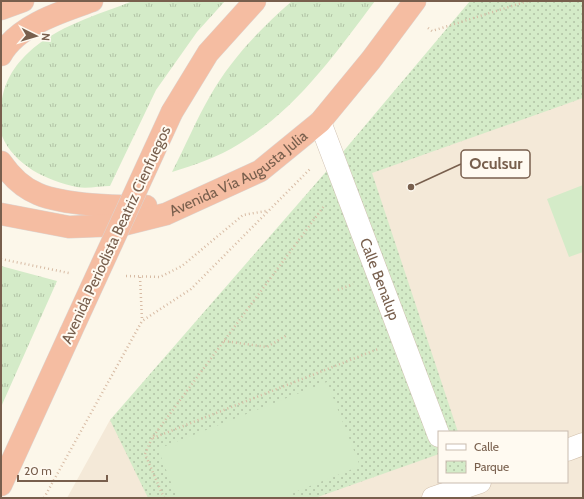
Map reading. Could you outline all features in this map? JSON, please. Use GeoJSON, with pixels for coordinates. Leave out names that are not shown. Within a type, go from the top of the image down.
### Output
{"type":"FeatureCollection","features":[{"type":"Feature","properties":{"kind":"highway"},"geometry":{"type":"LineString","coordinates":[[1,9],[23,1]]}},
{"type":"Feature","properties":{"kind":"highway"},"geometry":{"type":"LineString","coordinates":[[1,54],[6,46],[40,20],[92,1]]}},
{"type":"Feature","properties":{"kind":"highway","name":"Avenida Periodista Beatriz Cienfuegos"},"geometry":{"type":"LineString","coordinates":[[1,485],[172,112],[208,53],[255,1]]}},
{"type":"Feature","properties":{"kind":"highway","name":"Avenida Vía Augusta Julia"},"geometry":{"type":"LineString","coordinates":[[1,214],[69,226],[122,225],[166,214],[260,170],[320,122],[371,60],[411,6]]}},
{"type":"Feature","properties":{"kind":"highway"},"geometry":{"type":"LineString","coordinates":[[1,162],[10,174],[38,194],[72,202],[129,206],[168,205],[203,198]]}},
{"type":"Feature","properties":{"kind":"street","name":"Calle Benalup"},"geometry":{"type":"LineString","coordinates":[[320,122],[438,433]]}},
{"type":"Feature","properties":{"kind":"street"},"geometry":{"type":"LineString","coordinates":[[568,450],[583,444]]}},
{"type":"Feature","properties":{"kind":"street"},"geometry":{"type":"LineString","coordinates":[[433,498],[458,486],[474,483]]}},
{"type":"Feature","properties":{"kind":"path"},"geometry":{"type":"LineString","coordinates":[[411,6],[432,31],[528,1]]}},
{"type":"Feature","properties":{"kind":"path"},"geometry":{"type":"LineString","coordinates":[[44,498],[142,321],[191,289],[266,211],[330,149]]}},
{"type":"Feature","properties":{"kind":"path"},"geometry":{"type":"LineString","coordinates":[[164,498],[145,454],[152,438],[324,206],[346,192]]}},
{"type":"Feature","properties":{"kind":"path"},"geometry":{"type":"LineString","coordinates":[[124,276],[160,278],[182,266],[243,215],[266,211]]}},
{"type":"Feature","properties":{"kind":"path"},"geometry":{"type":"LineString","coordinates":[[1,259],[61,272],[77,273]]}},
{"type":"Feature","properties":{"kind":"path"},"geometry":{"type":"LineString","coordinates":[[140,277],[142,321]]}},
{"type":"Feature","properties":{"kind":"path"},"geometry":{"type":"LineString","coordinates":[[224,341],[267,347],[287,335]]}},
{"type":"Feature","properties":{"kind":"path"},"geometry":{"type":"LineString","coordinates":[[152,438],[402,340]]}},
{"type":"Feature","properties":{"kind":"shaded area"},"geometry":{"type":"Polygon","coordinates":[[[583,1],[583,498],[67,498],[110,420],[359,160],[583,1]]]}},
{"type":"Feature","properties":{"kind":"green space"},"geometry":{"type":"Polygon","coordinates":[[[133,1],[225,1],[197,32],[156,90],[110,186],[81,188],[54,181],[43,176],[23,163],[15,155],[7,146],[1,133],[1,103],[5,87],[12,72],[28,53],[52,35],[92,16],[133,1]]]}},
{"type":"Feature","properties":{"kind":"green space"},"geometry":{"type":"Polygon","coordinates":[[[292,1],[375,1],[314,79],[279,114],[260,130],[231,149],[172,172],[205,105],[227,69],[247,45],[292,1]]]}},
{"type":"Feature","properties":{"kind":"green space"},"geometry":{"type":"Polygon","coordinates":[[[470,1],[583,1],[583,98],[372,173],[458,431],[438,431],[438,454],[315,498],[148,498],[110,420],[331,166],[470,1]]]}},
{"type":"Feature","properties":{"kind":"green space"},"geometry":{"type":"Polygon","coordinates":[[[583,185],[583,252],[569,257],[547,199],[583,185]]]}},
{"type":"Feature","properties":{"kind":"green space"},"geometry":{"type":"Polygon","coordinates":[[[1,266],[57,281],[1,407],[1,266]]]}},
{"type":"Feature","properties":{"kind":"green space"},"geometry":{"type":"Polygon","coordinates":[[[327,382],[360,466],[280,498],[177,498],[158,449],[327,382]]]}},
{"type":"Feature","properties":{"kind":"place","name":"Oculsur"},"geometry":{"type":"Point","coordinates":[411,187]}}]}
